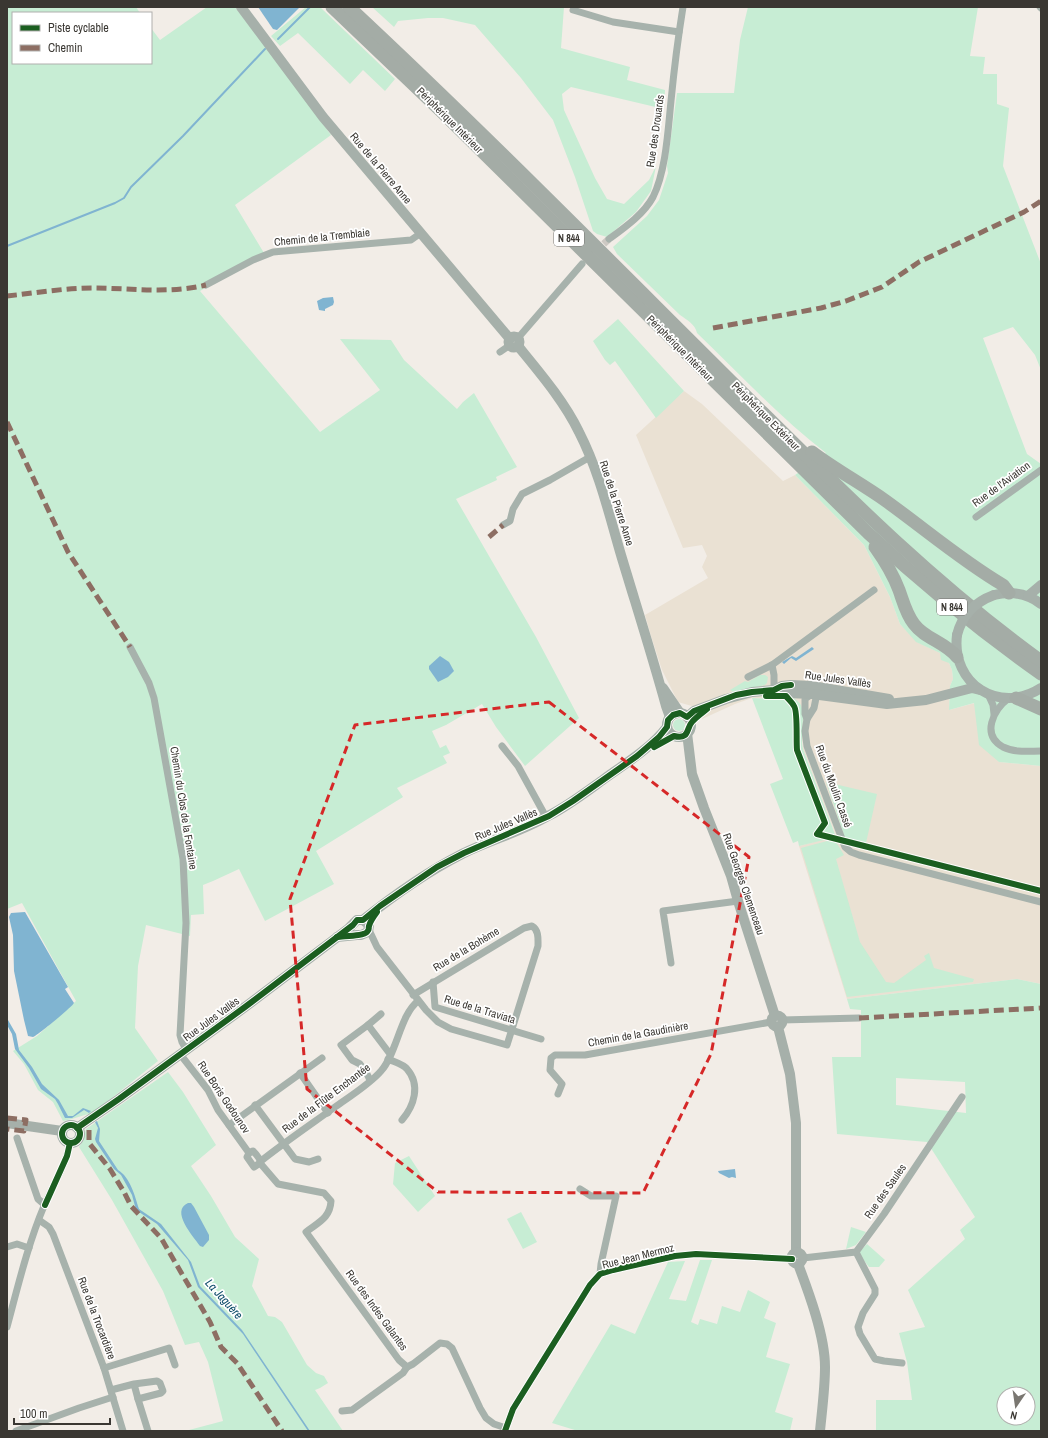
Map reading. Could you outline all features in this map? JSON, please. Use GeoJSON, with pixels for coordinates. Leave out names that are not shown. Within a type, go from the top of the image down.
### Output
{"type":"FeatureCollection","features":[{"type":"Feature","properties":{"kind":"highway","name":"Périphérique Intérieur"},"geometry":{"type":"LineString","coordinates":[[332,7],[441,111],[868,533],[953,608],[1041,674]]}},
{"type":"Feature","properties":{"kind":"highway","name":"Périphérique Extérieur"},"geometry":{"type":"LineString","coordinates":[[349,7],[454,108],[874,522],[932,576],[1041,661]]}},
{"type":"Feature","properties":{"kind":"highway"},"geometry":{"type":"LineString","coordinates":[[776,426],[787,430],[808,449],[826,462],[887,502],[959,555],[1003,585],[1009,593]]}},
{"type":"Feature","properties":{"kind":"highway"},"geometry":{"type":"LineString","coordinates":[[868,533],[871,543],[889,568],[912,622],[922,633],[948,648],[957,657]]}},
{"type":"Feature","properties":{"kind":"highway"},"geometry":{"type":"LineString","coordinates":[[1016,697],[1041,709]]}},
{"type":"Feature","properties":{"kind":"street","name":"Rue de la Pierre Anne"},"geometry":{"type":"LineString","coordinates":[[241,7],[322,116],[514,342],[564,406],[579,432],[590,457],[607,507],[660,684],[668,722]]}},
{"type":"Feature","properties":{"kind":"street","name":"Rue des Drouards"},"geometry":{"type":"LineString","coordinates":[[609,239],[643,211],[652,198],[658,184],[667,133],[683,7]]}},
{"type":"Feature","properties":{"kind":"street"},"geometry":{"type":"LineString","coordinates":[[574,10],[613,22],[679,32]]}},
{"type":"Feature","properties":{"kind":"street","name":"Chemin de la Tremblaie"},"geometry":{"type":"LineString","coordinates":[[206,285],[254,260],[273,252],[412,240],[421,233]]}},
{"type":"Feature","properties":{"kind":"street"},"geometry":{"type":"LineString","coordinates":[[500,352],[514,342],[582,264]]}},
{"type":"Feature","properties":{"kind":"street"},"geometry":{"type":"LineString","coordinates":[[503,525],[510,521],[513,509],[522,494],[590,457]]}},
{"type":"Feature","properties":{"kind":"street","name":"Rue de l'Aviation"},"geometry":{"type":"LineString","coordinates":[[976,517],[1041,470]]}},
{"type":"Feature","properties":{"kind":"street"},"geometry":{"type":"LineString","coordinates":[[1028,596],[1041,585]]}},
{"type":"Feature","properties":{"kind":"street"},"geometry":{"type":"LineString","coordinates":[[748,677],[772,665],[874,590]]}},
{"type":"Feature","properties":{"kind":"street"},"geometry":{"type":"LineString","coordinates":[[994,715],[993,705],[984,692],[970,682],[963,672],[957,657],[957,635],[962,621],[970,610],[981,600],[994,595],[1009,593],[1028,596],[1041,604]]}},
{"type":"Feature","properties":{"kind":"street","name":"Chemin du Clos de la Fontaine"},"geometry":{"type":"LineString","coordinates":[[130,647],[149,683],[154,698],[183,859],[186,924],[180,1035],[183,1052]]}},
{"type":"Feature","properties":{"kind":"street"},"geometry":{"type":"LineString","coordinates":[[772,665],[774,690]]}},
{"type":"Feature","properties":{"kind":"street"},"geometry":{"type":"LineString","coordinates":[[949,693],[959,685],[963,672]]}},
{"type":"Feature","properties":{"kind":"street","name":"Rue de la Pierre Anne"},"geometry":{"type":"LineString","coordinates":[[660,684],[683,727]]}},
{"type":"Feature","properties":{"kind":"street","name":"Rue Jules Vallès"},"geometry":{"type":"LineString","coordinates":[[77,1128],[96,1116],[268,990],[353,925],[354,932],[364,929],[380,906],[437,867],[464,853],[546,817],[573,801],[637,756],[683,727],[694,712],[736,695],[774,690],[782,686],[813,693],[868,695],[899,702],[926,700],[972,688],[994,696],[1016,697]]}},
{"type":"Feature","properties":{"kind":"street"},"geometry":{"type":"LineString","coordinates":[[1041,688],[1016,697],[998,707],[994,715],[991,730],[998,744],[1003,747],[1013,750],[1041,751]]}},
{"type":"Feature","properties":{"kind":"street","name":"Rue du Moulin Cassé"},"geometry":{"type":"LineString","coordinates":[[807,719],[805,714],[805,699],[813,693]]}},
{"type":"Feature","properties":{"kind":"street","name":"Rue du Moulin Cassé"},"geometry":{"type":"LineString","coordinates":[[813,693],[814,708],[807,719],[805,731],[807,746],[845,847],[851,852],[860,855],[1041,902]]}},
{"type":"Feature","properties":{"kind":"street"},"geometry":{"type":"LineString","coordinates":[[673,715],[683,727],[670,734],[668,722],[673,715]]}},
{"type":"Feature","properties":{"kind":"street","name":"Rue Jules Vallès"},"geometry":{"type":"LineString","coordinates":[[637,756],[659,737],[668,722]]}},
{"type":"Feature","properties":{"kind":"street","name":"Rue Georges Clemenceau"},"geometry":{"type":"LineString","coordinates":[[683,727],[692,774],[731,876],[777,1021],[790,1074],[796,1123],[797,1258],[818,1326],[825,1366],[820,1431]]}},
{"type":"Feature","properties":{"kind":"street"},"geometry":{"type":"LineString","coordinates":[[502,746],[518,766],[546,817]]}},
{"type":"Feature","properties":{"kind":"street"},"geometry":{"type":"LineString","coordinates":[[671,963],[663,912],[738,901]]}},
{"type":"Feature","properties":{"kind":"street","name":"Rue de la Bohème"},"geometry":{"type":"LineString","coordinates":[[416,998],[433,982],[524,928],[532,926],[538,932],[538,946],[512,1030]]}},
{"type":"Feature","properties":{"kind":"street"},"geometry":{"type":"LineString","coordinates":[[337,937],[364,929],[416,998],[438,1022],[451,1029],[507,1045],[512,1030]]}},
{"type":"Feature","properties":{"kind":"street","name":"Rue de la Traviata"},"geometry":{"type":"LineString","coordinates":[[433,982],[435,1007],[541,1039]]}},
{"type":"Feature","properties":{"kind":"street","name":"Rue de la Flûte Enchantée"},"geometry":{"type":"LineString","coordinates":[[260,1162],[354,1094],[381,1070],[389,1057],[416,998]]}},
{"type":"Feature","properties":{"kind":"street"},"geometry":{"type":"LineString","coordinates":[[370,1080],[360,1064],[352,1060],[341,1044],[381,1014]]}},
{"type":"Feature","properties":{"kind":"street"},"geometry":{"type":"LineString","coordinates":[[777,1021],[859,1018]]}},
{"type":"Feature","properties":{"kind":"street","name":"Chemin de la Gaudinière"},"geometry":{"type":"LineString","coordinates":[[558,1094],[562,1084],[550,1070],[551,1058],[555,1055],[585,1055],[777,1021]]}},
{"type":"Feature","properties":{"kind":"street"},"geometry":{"type":"LineString","coordinates":[[368,1025],[389,1057],[406,1068],[413,1077],[415,1088],[414,1099],[409,1112],[402,1120]]}},
{"type":"Feature","properties":{"kind":"street","name":"Rue Boris Godounov"},"geometry":{"type":"LineString","coordinates":[[183,1052],[208,1090],[218,1110],[249,1153],[256,1153],[260,1162]]}},
{"type":"Feature","properties":{"kind":"street"},"geometry":{"type":"LineString","coordinates":[[229,1124],[322,1058]]}},
{"type":"Feature","properties":{"kind":"street"},"geometry":{"type":"LineString","coordinates":[[300,1073],[328,1112]]}},
{"type":"Feature","properties":{"kind":"street","name":"Rue des Saules"},"geometry":{"type":"LineString","coordinates":[[856,1252],[962,1097]]}},
{"type":"Feature","properties":{"kind":"street"},"geometry":{"type":"LineString","coordinates":[[255,1105],[295,1159],[309,1162],[318,1159]]}},
{"type":"Feature","properties":{"kind":"street"},"geometry":{"type":"LineString","coordinates":[[7,1123],[62,1131]]}},
{"type":"Feature","properties":{"kind":"street"},"geometry":{"type":"LineString","coordinates":[[70,1125],[77,1128],[80,1133],[76,1141],[70,1143],[63,1139],[62,1131],[65,1127],[70,1125]]}},
{"type":"Feature","properties":{"kind":"street"},"geometry":{"type":"LineString","coordinates":[[17,1138],[38,1199],[45,1205]]}},
{"type":"Feature","properties":{"kind":"street"},"geometry":{"type":"LineString","coordinates":[[7,1326],[29,1248],[45,1205],[64,1162],[70,1143]]}},
{"type":"Feature","properties":{"kind":"street","name":"Rue des Indes Galantes"},"geometry":{"type":"LineString","coordinates":[[260,1162],[278,1184],[324,1192],[331,1201],[330,1209],[326,1216],[306,1232],[399,1360],[407,1367],[440,1344],[447,1344],[452,1348],[486,1418],[494,1424],[506,1429]]}},
{"type":"Feature","properties":{"kind":"street","name":"Rue Jean Mermoz"},"geometry":{"type":"LineString","coordinates":[[580,1189],[590,1196],[616,1196],[600,1274]]}},
{"type":"Feature","properties":{"kind":"street","name":"Rue de la Trocardière"},"geometry":{"type":"LineString","coordinates":[[39,1220],[52,1231],[104,1368],[114,1397],[123,1431]]}},
{"type":"Feature","properties":{"kind":"street"},"geometry":{"type":"LineString","coordinates":[[7,1247],[17,1244],[29,1248]]}},
{"type":"Feature","properties":{"kind":"street"},"geometry":{"type":"LineString","coordinates":[[797,1258],[856,1252],[875,1289],[875,1294],[863,1313],[858,1328],[860,1334],[875,1359],[902,1362]]}},
{"type":"Feature","properties":{"kind":"street","name":"Rue Jean Mermoz"},"geometry":{"type":"LineString","coordinates":[[506,1429],[513,1409],[537,1368],[590,1285],[600,1274],[675,1256],[696,1254],[797,1258]]}},
{"type":"Feature","properties":{"kind":"street"},"geometry":{"type":"LineString","coordinates":[[104,1368],[169,1348],[175,1365]]}},
{"type":"Feature","properties":{"kind":"street"},"geometry":{"type":"LineString","coordinates":[[342,1411],[352,1410],[403,1373],[407,1367]]}},
{"type":"Feature","properties":{"kind":"street"},"geometry":{"type":"LineString","coordinates":[[111,1390],[134,1384],[157,1381],[160,1383],[163,1391],[161,1393],[138,1399]]}},
{"type":"Feature","properties":{"kind":"street"},"geometry":{"type":"LineString","coordinates":[[134,1384],[148,1431]]}},
{"type":"Feature","properties":{"kind":"street"},"geometry":{"type":"LineString","coordinates":[[16,1431],[114,1397]]}},
{"type":"Feature","properties":{"kind":"highlighted area"},"geometry":{"type":"Polygon","coordinates":[[[549,702],[749,857],[711,1054],[643,1193],[438,1192],[307,1089],[290,899],[355,725],[549,702]]]}},
{"type":"Feature","properties":{"kind":"shaded area"},"geometry":{"type":"Polygon","coordinates":[[[684,391],[702,404],[783,481],[795,475],[864,545],[890,597],[900,624],[917,642],[940,653],[949,663],[952,670],[953,679],[950,686],[949,710],[975,703],[999,762],[1041,766],[1041,984],[1017,979],[847,999],[799,846],[836,836],[803,749],[802,709],[791,697],[784,699],[752,698],[702,719],[695,707],[678,702],[662,670],[645,615],[708,578],[702,567],[707,556],[702,545],[683,548],[636,435],[684,391]]]}},
{"type":"Feature","properties":{"kind":"green space"},"geometry":{"type":"Polygon","coordinates":[[[7,7],[136,7],[139,12],[12,12],[12,64],[152,64],[152,29],[160,40],[207,7],[235,7],[331,135],[235,205],[264,253],[200,291],[320,432],[380,390],[340,339],[391,340],[404,360],[457,409],[474,393],[517,467],[496,477],[497,480],[456,499],[536,637],[579,718],[525,766],[496,727],[482,704],[446,725],[432,731],[440,748],[446,745],[450,753],[443,756],[447,763],[397,788],[403,797],[316,851],[334,884],[265,921],[239,869],[203,885],[204,914],[191,915],[190,936],[146,925],[138,966],[135,1028],[158,1061],[93,1113],[63,1121],[53,1102],[38,1090],[24,1064],[13,1051],[37,1036],[76,1001],[22,903],[7,909],[7,7]]]}},
{"type":"Feature","properties":{"kind":"green space"},"geometry":{"type":"Polygon","coordinates":[[[306,7],[320,7],[395,79],[385,91],[363,70],[350,84],[298,33],[280,46],[271,36],[306,7]]]}},
{"type":"Feature","properties":{"kind":"green space"},"geometry":{"type":"Polygon","coordinates":[[[372,7],[564,7],[561,48],[630,67],[627,80],[665,90],[664,109],[571,87],[562,94],[564,110],[595,178],[607,199],[624,204],[649,180],[656,166],[651,191],[636,212],[607,237],[593,231],[575,177],[553,120],[521,78],[475,25],[443,18],[428,18],[398,21],[394,27],[372,7]]]}},
{"type":"Feature","properties":{"kind":"green space"},"geometry":{"type":"Polygon","coordinates":[[[748,7],[978,7],[970,56],[985,57],[983,74],[997,74],[997,104],[1009,108],[1003,166],[1041,264],[1041,370],[1035,355],[1013,327],[983,338],[1027,454],[1041,464],[1041,766],[999,762],[979,745],[974,703],[949,710],[950,686],[953,679],[952,670],[949,663],[941,660],[940,653],[916,642],[900,624],[890,597],[864,545],[795,475],[826,453],[792,425],[760,395],[697,333],[693,325],[680,315],[617,254],[613,247],[647,216],[659,200],[668,173],[667,166],[677,93],[734,93],[740,40],[748,7]]]}},
{"type":"Feature","properties":{"kind":"green space"},"geometry":{"type":"Polygon","coordinates":[[[618,319],[684,391],[656,418],[615,361],[610,365],[593,341],[618,319]]]}},
{"type":"Feature","properties":{"kind":"green space"},"geometry":{"type":"Polygon","coordinates":[[[760,675],[765,675],[768,677],[765,685],[733,692],[730,690],[745,681],[748,682],[760,675]]]}},
{"type":"Feature","properties":{"kind":"green space"},"geometry":{"type":"Polygon","coordinates":[[[791,697],[798,701],[803,712],[803,749],[836,837],[799,846],[798,841],[793,843],[770,784],[783,779],[752,698],[784,699],[791,697]]]}},
{"type":"Feature","properties":{"kind":"green space"},"geometry":{"type":"Polygon","coordinates":[[[677,719],[681,719],[685,725],[681,731],[677,731],[673,727],[673,723],[677,719]]]}},
{"type":"Feature","properties":{"kind":"green space"},"geometry":{"type":"Polygon","coordinates":[[[826,782],[877,794],[866,843],[845,838],[826,782]]]}},
{"type":"Feature","properties":{"kind":"green space"},"geometry":{"type":"Polygon","coordinates":[[[827,841],[836,842],[844,855],[836,859],[860,942],[886,982],[894,983],[926,960],[924,956],[929,953],[934,968],[974,979],[973,982],[847,997],[801,848],[827,841]]]}},
{"type":"Feature","properties":{"kind":"green space"},"geometry":{"type":"Polygon","coordinates":[[[1017,979],[1041,984],[1041,1431],[876,1431],[876,1400],[912,1400],[907,1362],[899,1333],[925,1327],[908,1290],[965,1239],[960,1230],[975,1217],[927,1142],[837,1134],[832,1057],[861,1057],[861,1010],[850,1009],[847,999],[1017,979]],[[896,1078],[896,1105],[966,1113],[965,1082],[896,1078]]]}},
{"type":"Feature","properties":{"kind":"green space"},"geometry":{"type":"Polygon","coordinates":[[[168,1072],[183,1092],[216,1145],[191,1166],[235,1237],[259,1259],[252,1286],[268,1316],[275,1317],[282,1322],[307,1365],[316,1373],[324,1376],[328,1383],[315,1390],[343,1431],[189,1431],[223,1421],[208,1362],[199,1342],[185,1345],[163,1291],[112,1200],[79,1147],[83,1141],[86,1129],[168,1072]]]}},
{"type":"Feature","properties":{"kind":"green space"},"geometry":{"type":"Polygon","coordinates":[[[409,1156],[435,1196],[418,1212],[393,1184],[395,1163],[409,1156]]]}},
{"type":"Feature","properties":{"kind":"green space"},"geometry":{"type":"Polygon","coordinates":[[[521,1212],[537,1242],[523,1249],[507,1219],[521,1212]]]}},
{"type":"Feature","properties":{"kind":"green space"},"geometry":{"type":"Polygon","coordinates":[[[851,1227],[866,1232],[856,1245],[846,1249],[851,1227]]]}},
{"type":"Feature","properties":{"kind":"green space"},"geometry":{"type":"Polygon","coordinates":[[[867,1244],[885,1260],[879,1267],[869,1267],[858,1253],[867,1244]]]}},
{"type":"Feature","properties":{"kind":"green space"},"geometry":{"type":"Polygon","coordinates":[[[700,1260],[712,1260],[691,1322],[698,1325],[700,1319],[717,1324],[722,1306],[740,1312],[748,1290],[770,1302],[764,1318],[776,1323],[766,1357],[790,1364],[775,1412],[793,1418],[790,1431],[578,1431],[552,1423],[611,1324],[635,1334],[668,1262],[685,1261],[669,1299],[686,1301],[700,1260]]]}},
{"type":"Feature","properties":{"kind":"water"},"geometry":{"type":"Polygon","coordinates":[[[258,7],[300,7],[277,30],[273,29],[258,7]]]}},
{"type":"Feature","properties":{"kind":"water"},"geometry":{"type":"Polygon","coordinates":[[[333,297],[333,305],[325,309],[325,311],[319,310],[317,301],[323,298],[333,297]]]}},
{"type":"Feature","properties":{"kind":"water"},"geometry":{"type":"Polygon","coordinates":[[[812,647],[814,649],[796,661],[791,658],[784,664],[782,662],[792,656],[796,658],[812,647]]]}},
{"type":"Feature","properties":{"kind":"water"},"geometry":{"type":"Polygon","coordinates":[[[440,656],[449,662],[454,671],[448,677],[438,682],[429,669],[429,666],[440,656]]]}},
{"type":"Feature","properties":{"kind":"water"},"geometry":{"type":"Polygon","coordinates":[[[25,912],[68,987],[65,989],[74,1003],[55,1021],[33,1037],[28,1036],[14,971],[13,935],[9,917],[11,913],[25,912]]]}},
{"type":"Feature","properties":{"kind":"water"},"geometry":{"type":"Polygon","coordinates":[[[7,984],[8,1020],[16,1034],[19,1050],[32,1067],[42,1084],[59,1100],[68,1116],[73,1116],[83,1108],[91,1111],[89,1113],[84,1110],[72,1118],[65,1118],[55,1099],[41,1089],[29,1068],[15,1049],[12,1034],[7,1025],[7,984]]]}},
{"type":"Feature","properties":{"kind":"water"},"geometry":{"type":"Polygon","coordinates":[[[97,1121],[100,1129],[99,1141],[118,1170],[129,1182],[139,1209],[161,1224],[191,1262],[200,1286],[242,1330],[310,1431],[308,1431],[243,1334],[198,1287],[188,1260],[157,1224],[136,1210],[132,1195],[121,1175],[114,1169],[96,1142],[95,1139],[98,1128],[95,1122],[97,1121]]]}},
{"type":"Feature","properties":{"kind":"water"},"geometry":{"type":"Polygon","coordinates":[[[735,1169],[736,1178],[729,1178],[718,1171],[735,1169]]]}},
{"type":"Feature","properties":{"kind":"water"},"geometry":{"type":"Polygon","coordinates":[[[188,1203],[191,1203],[194,1207],[209,1235],[209,1240],[203,1247],[200,1246],[193,1236],[182,1217],[181,1212],[183,1207],[188,1203]]]}},
{"type":"Feature","properties":{"kind":"waterway"},"geometry":{"type":"LineString","coordinates":[[278,39],[310,7]]}},
{"type":"Feature","properties":{"kind":"waterway"},"geometry":{"type":"LineString","coordinates":[[7,246],[115,203],[124,198],[131,187],[183,136],[265,49]]}},
{"type":"Feature","properties":{"kind":"tunnel"},"geometry":{"type":"LineString","coordinates":[[596,251],[609,239]]}},
{"type":"Feature","properties":{"kind":"marked path"},"geometry":{"type":"LineString","coordinates":[[713,328],[821,308],[846,301],[882,287],[919,262],[1024,212],[1041,201]]}},
{"type":"Feature","properties":{"kind":"marked path"},"geometry":{"type":"LineString","coordinates":[[7,296],[82,288],[164,290],[192,288],[206,285]]}},
{"type":"Feature","properties":{"kind":"marked path"},"geometry":{"type":"LineString","coordinates":[[7,422],[68,552],[130,647]]}},
{"type":"Feature","properties":{"kind":"marked path"},"geometry":{"type":"LineString","coordinates":[[489,537],[503,525]]}},
{"type":"Feature","properties":{"kind":"marked path"},"geometry":{"type":"LineString","coordinates":[[859,1018],[1041,1008]]}},
{"type":"Feature","properties":{"kind":"marked path"},"geometry":{"type":"LineString","coordinates":[[7,1118],[26,1120],[24,1131],[7,1129]]}},
{"type":"Feature","properties":{"kind":"marked path"},"geometry":{"type":"LineString","coordinates":[[89,1130],[89,1143],[110,1169],[131,1206],[161,1238],[210,1322],[221,1347],[237,1363],[282,1431]]}},
{"type":"Feature","properties":{"kind":"cycle path"},"geometry":{"type":"LineString","coordinates":[[77,1128],[245,1007],[353,925],[357,920],[363,920],[380,906],[437,867],[464,853],[549,816],[573,801],[637,756],[659,737],[667,727],[668,720],[673,715],[680,713],[687,717],[694,711],[736,695],[774,690],[782,686],[791,685]]}},
{"type":"Feature","properties":{"kind":"cycle path"},"geometry":{"type":"LineString","coordinates":[[766,696],[786,696],[795,709],[797,750],[825,823],[817,834],[1041,891]]}},
{"type":"Feature","properties":{"kind":"cycle path"},"geometry":{"type":"LineString","coordinates":[[654,747],[674,736],[679,737],[685,735],[690,724],[707,709]]}},
{"type":"Feature","properties":{"kind":"cycle path"},"geometry":{"type":"LineString","coordinates":[[337,937],[365,933],[377,912]]}},
{"type":"Feature","properties":{"kind":"cycle path"},"geometry":{"type":"LineString","coordinates":[[71,1125],[77,1128],[80,1134],[77,1140],[71,1143],[65,1140],[62,1134],[65,1128],[71,1125]]}},
{"type":"Feature","properties":{"kind":"cycle path"},"geometry":{"type":"LineString","coordinates":[[45,1205],[67,1156],[70,1143]]}},
{"type":"Feature","properties":{"kind":"cycle path"},"geometry":{"type":"LineString","coordinates":[[505,1431],[513,1409],[590,1285],[600,1274],[675,1256],[696,1254],[792,1259]]}},
{"type":"Feature","properties":{"kind":"water label","name":"La Jaguère"},"geometry":{"type":"Point","coordinates":[224,1299]}}]}
